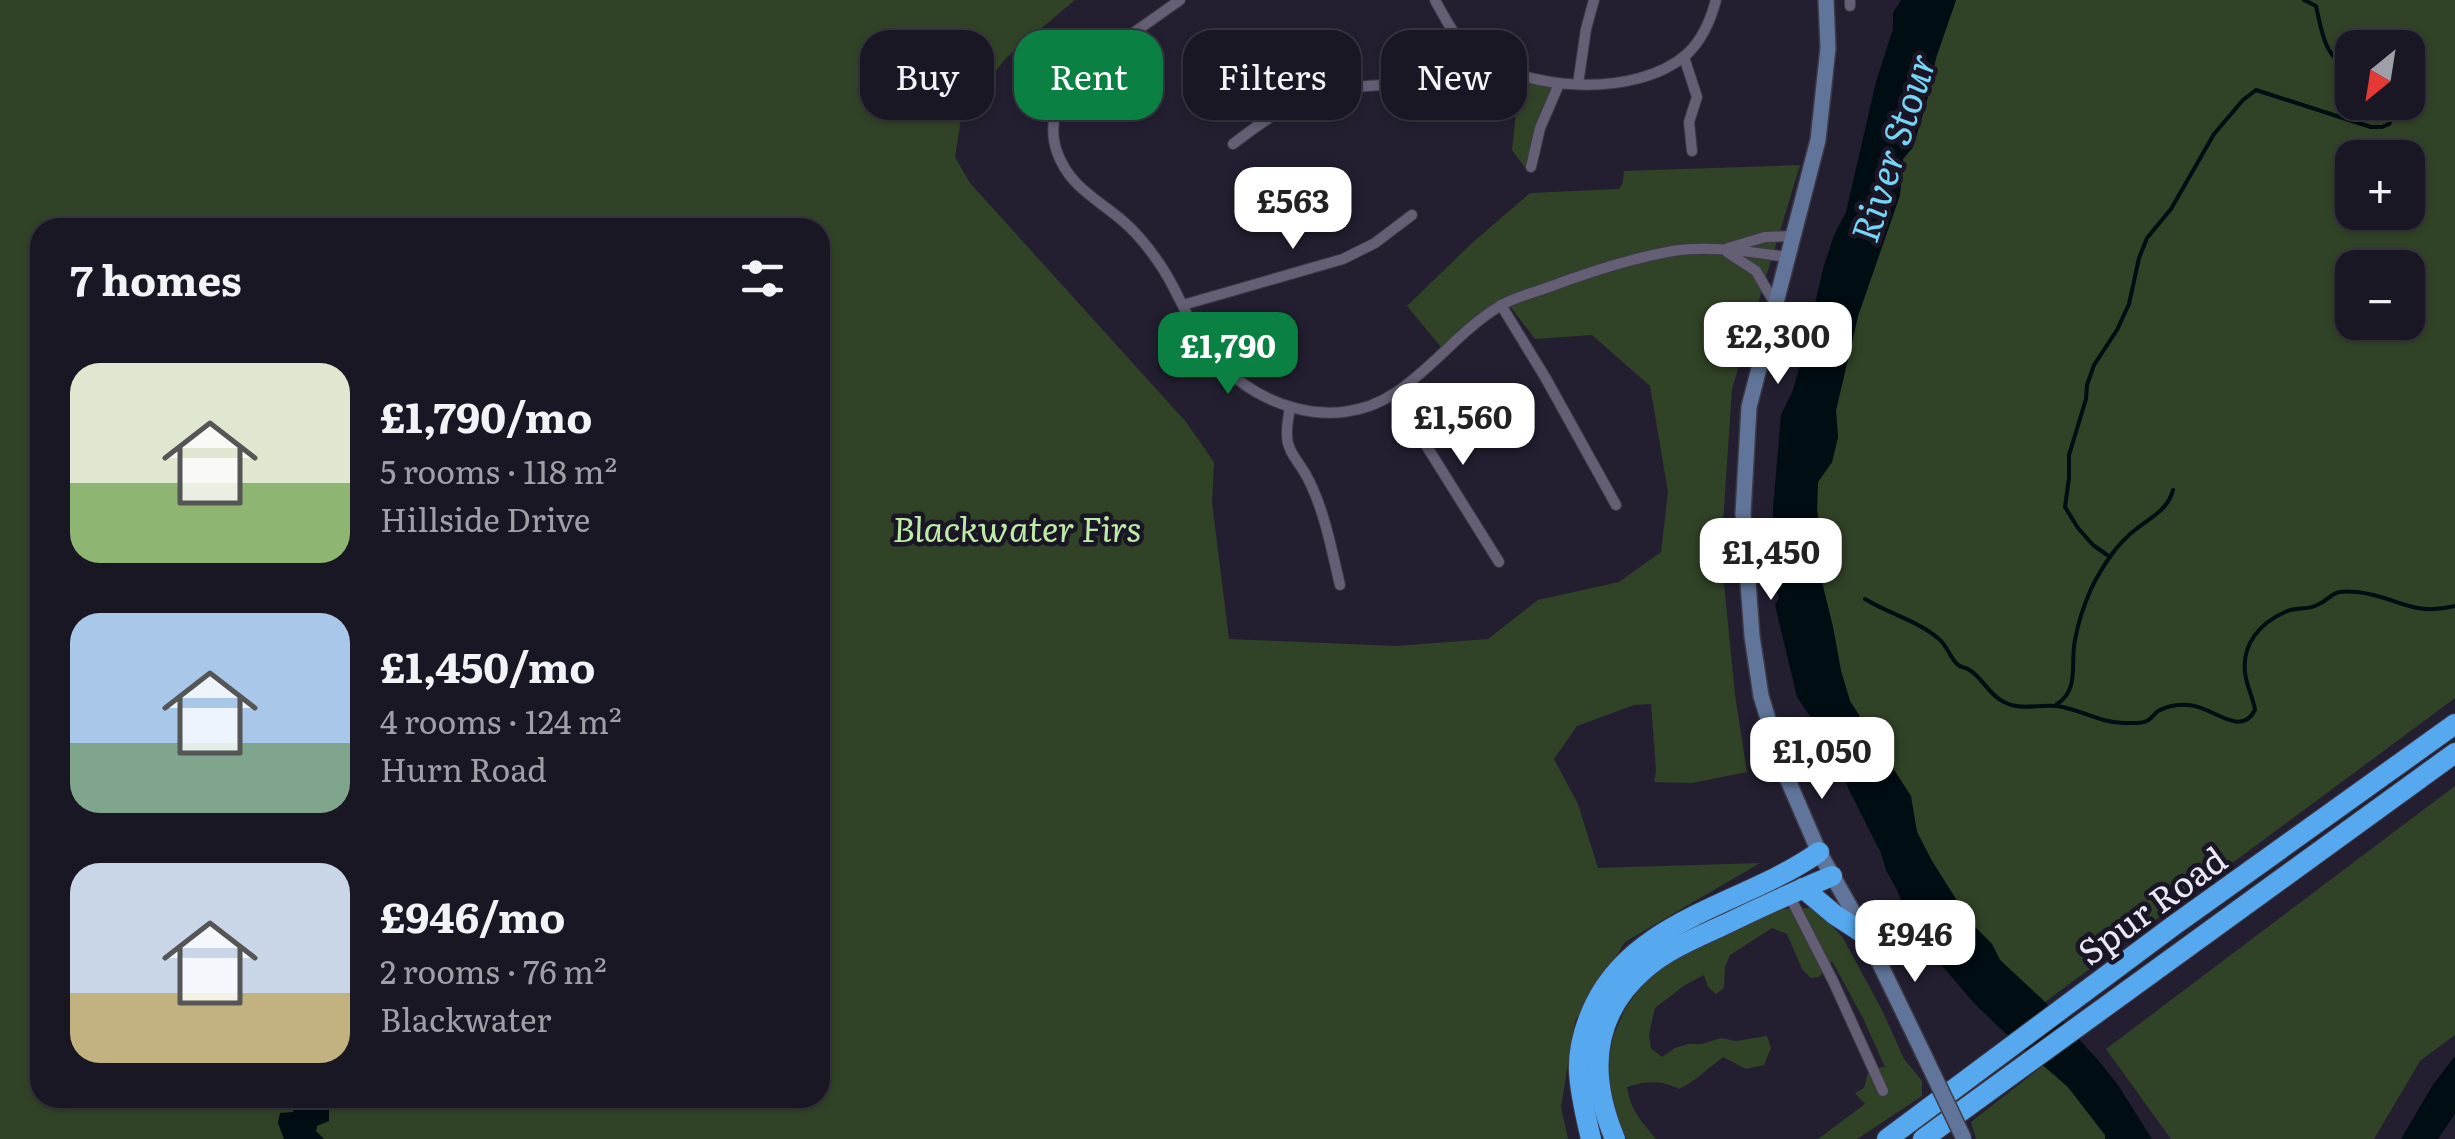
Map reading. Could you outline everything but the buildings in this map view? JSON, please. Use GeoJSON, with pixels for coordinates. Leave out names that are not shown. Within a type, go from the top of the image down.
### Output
{"type":"FeatureCollection","features":[{"type":"Feature","properties":{"kind":"highway","name":"Spur Road"},"geometry":{"type":"LineString","coordinates":[[1923,1139],[2080,995],[2455,724]]}},
{"type":"Feature","properties":{"kind":"highway","name":"Spur Road"},"geometry":{"type":"LineString","coordinates":[[1887,1139],[2096,1013],[2455,753]]}},
{"type":"Feature","properties":{"kind":"highway"},"geometry":{"type":"LineString","coordinates":[[1615,1139],[1605,1113],[1597,1070],[1601,1038],[1621,995],[1660,958],[1790,886],[1819,852]]}},
{"type":"Feature","properties":{"kind":"highway"},"geometry":{"type":"LineString","coordinates":[[1591,1139],[1581,1090],[1580,1049],[1591,1012],[1610,978],[1640,947],[1657,936],[1790,886],[1832,876]]}},
{"type":"Feature","properties":{"kind":"highway"},"geometry":{"type":"LineString","coordinates":[[1790,886],[1866,935]]}},
{"type":"Feature","properties":{"kind":"main road"},"geometry":{"type":"LineString","coordinates":[[1826,0],[1828,48],[1818,140],[1749,408],[1744,514],[1746,576],[1761,696],[1784,771],[1819,852],[1866,935],[1964,1139]]}},
{"type":"Feature","properties":{"kind":"street"},"geometry":{"type":"LineString","coordinates":[[1180,0],[1074,76],[1056,108],[1053,130],[1058,154],[1086,194],[1109,208],[1141,239],[1220,364],[1265,399],[1290,408],[1328,412],[1358,409],[1394,394],[1501,305],[1584,274],[1675,250],[1722,250],[1787,258]]}},
{"type":"Feature","properties":{"kind":"street"},"geometry":{"type":"LineString","coordinates":[[1435,0],[1453,30]]}},
{"type":"Feature","properties":{"kind":"street"},"geometry":{"type":"LineString","coordinates":[[1578,84],[1594,0]]}},
{"type":"Feature","properties":{"kind":"street"},"geometry":{"type":"LineString","coordinates":[[1527,77],[1578,84],[1634,79],[1653,73],[1684,57],[1700,38],[1716,0]]}},
{"type":"Feature","properties":{"kind":"street"},"geometry":{"type":"LineString","coordinates":[[1684,57],[1697,96],[1689,122],[1692,151]]}},
{"type":"Feature","properties":{"kind":"street"},"geometry":{"type":"LineString","coordinates":[[1233,144],[1272,114],[1302,100],[1328,91],[1381,83]]}},
{"type":"Feature","properties":{"kind":"street"},"geometry":{"type":"LineString","coordinates":[[1532,166],[1540,128],[1558,84]]}},
{"type":"Feature","properties":{"kind":"street"},"geometry":{"type":"LineString","coordinates":[[1183,305],[1343,259],[1412,216]]}},
{"type":"Feature","properties":{"kind":"street"},"geometry":{"type":"LineString","coordinates":[[1722,250],[1764,237],[1793,236]]}},
{"type":"Feature","properties":{"kind":"street"},"geometry":{"type":"LineString","coordinates":[[1722,250],[1756,271],[1776,305]]}},
{"type":"Feature","properties":{"kind":"street"},"geometry":{"type":"LineString","coordinates":[[1501,305],[1616,506]]}},
{"type":"Feature","properties":{"kind":"street"},"geometry":{"type":"LineString","coordinates":[[1394,394],[1499,562]]}},
{"type":"Feature","properties":{"kind":"street"},"geometry":{"type":"LineString","coordinates":[[1290,408],[1287,443],[1311,484],[1340,585]]}},
{"type":"Feature","properties":{"kind":"street"},"geometry":{"type":"LineString","coordinates":[[1790,886],[1883,1091]]}},
{"type":"Feature","properties":{"kind":"green space","name":"Blackwater Firs"},"geometry":{"type":"Polygon","coordinates":[[[0,0],[1075,0],[1039,30],[1014,30],[1014,51],[994,73],[994,30],[860,30],[860,120],[961,120],[955,157],[970,183],[1186,422],[1214,462],[1212,502],[1229,639],[1396,646],[1488,639],[1538,600],[1619,582],[1661,552],[1668,492],[1650,386],[1592,335],[1535,339],[1503,297],[1441,347],[1407,306],[1530,193],[1619,189],[1624,171],[1800,165],[1732,389],[1721,553],[1747,772],[1692,783],[1654,782],[1651,704],[1634,705],[1577,726],[1554,759],[1578,804],[1598,868],[1760,863],[1625,942],[1575,1021],[1561,1107],[1568,1139],[0,1139],[0,0]]]}},
{"type":"Feature","properties":{"kind":"green space"},"geometry":{"type":"Polygon","coordinates":[[[1956,0],[2455,0],[2455,698],[2045,1002],[2000,960],[1932,861],[1917,832],[1910,796],[1850,701],[1818,566],[1818,482],[1832,462],[1838,437],[1836,411],[1858,316],[1900,195],[1903,159],[1913,147],[1936,58],[1956,0]]]}},
{"type":"Feature","properties":{"kind":"green space"},"geometry":{"type":"Polygon","coordinates":[[[1527,81],[1552,88],[1537,120],[1526,169],[1512,150],[1515,120],[1527,120],[1527,81]]]}},
{"type":"Feature","properties":{"kind":"green space"},"geometry":{"type":"Polygon","coordinates":[[[2455,786],[2455,1035],[2420,1061],[2374,1139],[2171,1139],[2106,1049],[2455,786]]]}},
{"type":"Feature","properties":{"kind":"green space"},"geometry":{"type":"Polygon","coordinates":[[[1777,909],[1817,909],[1843,938],[1904,1059],[1922,1081],[1922,1096],[1857,1139],[1818,1139],[1865,1104],[1855,1093],[1864,1088],[1869,1069],[1885,1067],[1832,961],[1819,977],[1811,978],[1802,969],[1787,934],[1772,928],[1730,955],[1724,988],[1716,994],[1708,987],[1704,975],[1655,1008],[1649,1034],[1651,1048],[1662,1057],[1688,1044],[1767,1036],[1771,1048],[1764,1065],[1746,1069],[1723,1057],[1679,1089],[1654,1082],[1627,1087],[1634,1109],[1656,1139],[1627,1139],[1610,1096],[1609,1059],[1625,1009],[1646,980],[1683,953],[1777,909]]]}},
{"type":"Feature","properties":{"kind":"green space"},"geometry":{"type":"Polygon","coordinates":[[[2044,1065],[2068,1087],[2105,1139],[1976,1139],[1971,1122],[2044,1065]]]}},
{"type":"Feature","properties":{"kind":"water","name":"River Stour"},"geometry":{"type":"Polygon","coordinates":[[[1901,0],[1956,0],[1913,147],[1903,159],[1900,195],[1858,316],[1836,410],[1838,437],[1832,462],[1818,482],[1818,566],[1841,671],[1850,701],[1911,796],[1917,832],[1971,923],[1992,944],[2000,960],[2098,1060],[2152,1139],[2105,1139],[2068,1087],[1974,1003],[1914,933],[1881,853],[1848,788],[1839,759],[1797,697],[1775,605],[1779,598],[1773,581],[1773,508],[1781,415],[1793,390],[1824,265],[1846,212],[1876,82],[1893,29],[1893,13],[1901,0]]]}},
{"type":"Feature","properties":{"kind":"water"},"geometry":{"type":"Polygon","coordinates":[[[2455,1056],[2455,1114],[2438,1139],[2401,1139],[2432,1086],[2455,1056]]]}},
{"type":"Feature","properties":{"kind":"water"},"geometry":{"type":"Polygon","coordinates":[[[294,1108],[327,1108],[329,1121],[317,1126],[316,1131],[324,1139],[284,1139],[278,1123],[280,1113],[293,1112],[294,1108]]]}},
{"type":"Feature","properties":{"kind":"waterway"},"geometry":{"type":"LineString","coordinates":[[2304,0],[2316,6],[2323,35],[2335,59]]}},
{"type":"Feature","properties":{"kind":"waterway"},"geometry":{"type":"LineString","coordinates":[[2110,557],[2093,545],[2065,507],[2069,455],[2094,365],[2129,304],[2147,238],[2171,209],[2214,134],[2256,90],[2335,115]]}},
{"type":"Feature","properties":{"kind":"waterway"},"geometry":{"type":"LineString","coordinates":[[2349,120],[2371,127],[2382,127],[2391,120]]}},
{"type":"Feature","properties":{"kind":"waterway"},"geometry":{"type":"LineString","coordinates":[[2057,704],[2069,691],[2078,627],[2098,575],[2121,543],[2165,505],[2173,490]]}},
{"type":"Feature","properties":{"kind":"waterway"},"geometry":{"type":"LineString","coordinates":[[1865,599],[1930,632],[1957,664],[1969,669],[1994,695],[2010,705],[2057,706],[2107,721],[2132,723],[2145,722],[2161,709],[2180,705],[2197,706],[2233,721],[2249,718],[2255,710],[2246,677],[2246,652],[2261,628],[2289,610],[2315,606],[2336,593],[2348,591],[2427,609],[2455,606]]}}]}
